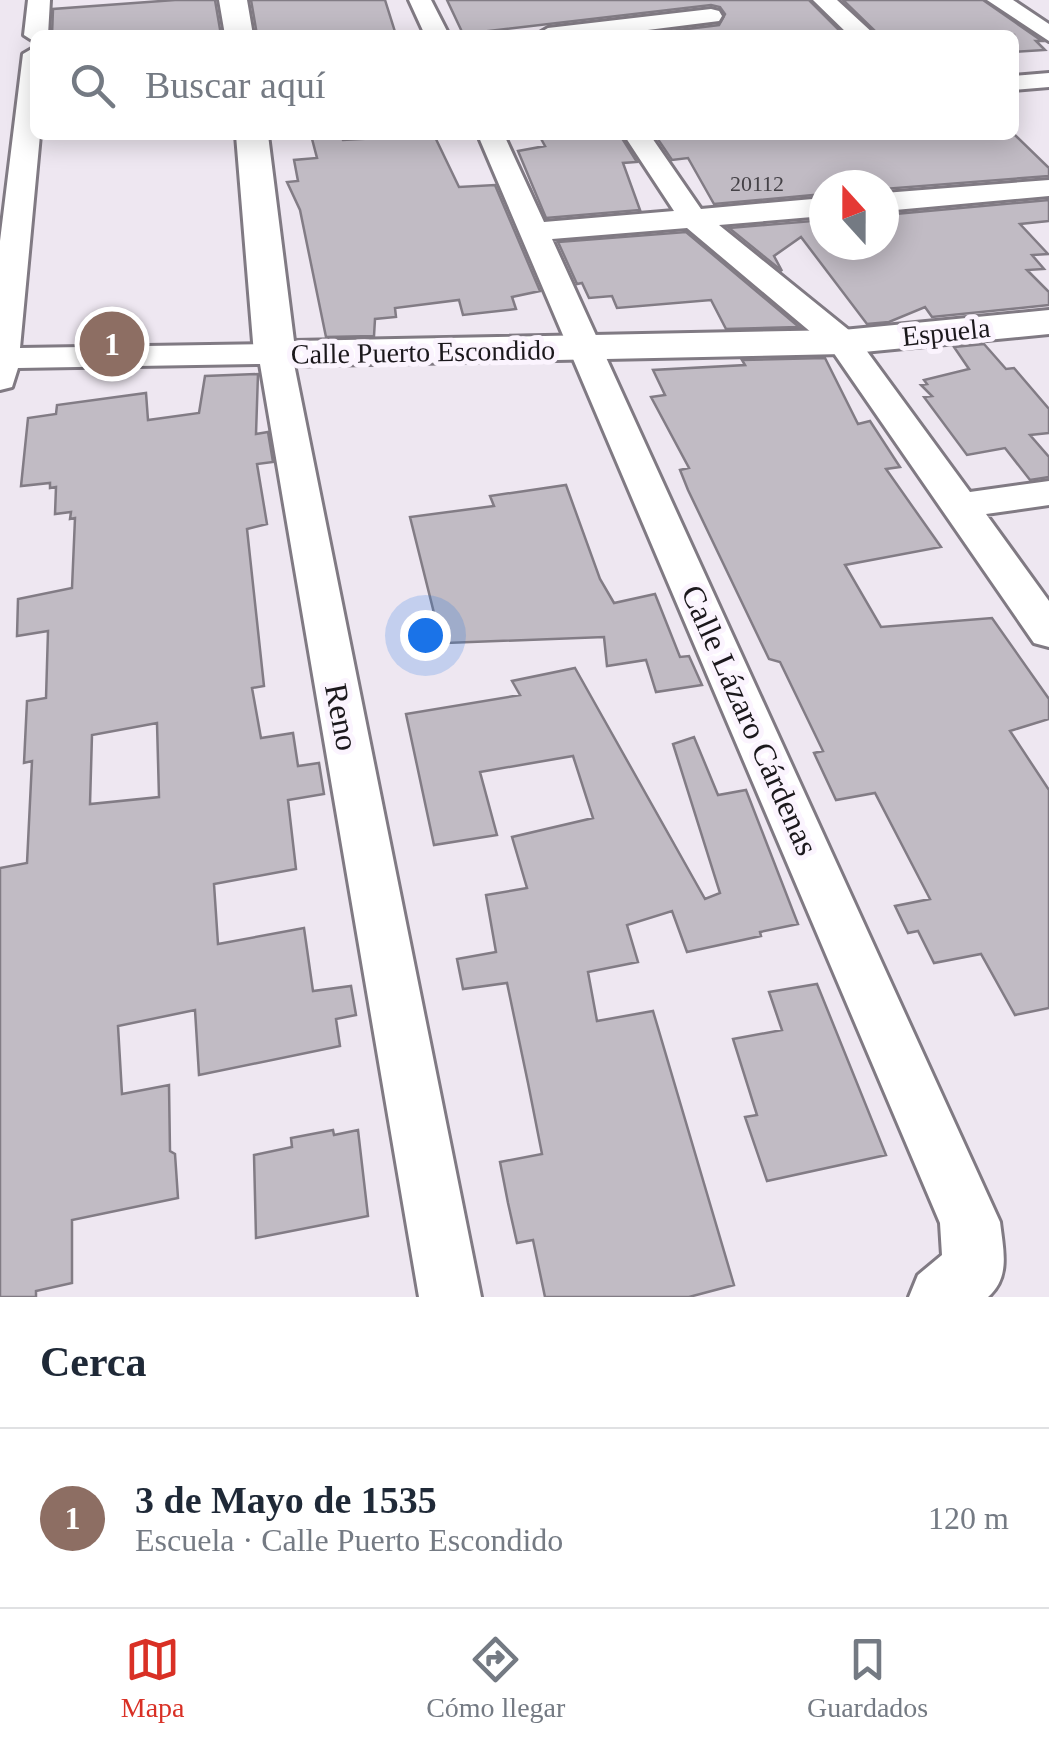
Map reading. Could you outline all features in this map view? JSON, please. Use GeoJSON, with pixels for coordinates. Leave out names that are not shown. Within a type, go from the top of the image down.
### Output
{"type":"FeatureCollection","features":[{"type":"Feature","properties":{"kind":"street"},"geometry":{"type":"LineString","coordinates":[[36,30],[39,0]]}},
{"type":"Feature","properties":{"kind":"street"},"geometry":{"type":"LineString","coordinates":[[233,0],[238,30]]}},
{"type":"Feature","properties":{"kind":"street"},"geometry":{"type":"LineString","coordinates":[[420,0],[435,30]]}},
{"type":"Feature","properties":{"kind":"street"},"geometry":{"type":"LineString","coordinates":[[697,30],[729,0]]}},
{"type":"Feature","properties":{"kind":"street"},"geometry":{"type":"LineString","coordinates":[[824,0],[858,30]]}},
{"type":"Feature","properties":{"kind":"street"},"geometry":{"type":"LineString","coordinates":[[998,0],[1049,34]]}},
{"type":"Feature","properties":{"kind":"street"},"geometry":{"type":"LineString","coordinates":[[591,30],[711,16]]}},
{"type":"Feature","properties":{"kind":"street"},"geometry":{"type":"LineString","coordinates":[[1019,83],[1049,80]]}},
{"type":"Feature","properties":{"kind":"street"},"geometry":{"type":"LineString","coordinates":[[1,369],[2,321],[30,122]]}},
{"type":"Feature","properties":{"kind":"street","name":"Reno"},"geometry":{"type":"LineString","coordinates":[[253,140],[275,354],[450,1297]]}},
{"type":"Feature","properties":{"kind":"street","name":"Calle Lázaro Cárdenas"},"geometry":{"type":"LineString","coordinates":[[493,140],[970,1222],[974,1268],[940,1297]]}},
{"type":"Feature","properties":{"kind":"street"},"geometry":{"type":"LineString","coordinates":[[640,140],[693,218],[843,342],[1049,632]]}},
{"type":"Feature","properties":{"kind":"street"},"geometry":{"type":"LineString","coordinates":[[899,201],[1049,188]]}},
{"type":"Feature","properties":{"kind":"street"},"geometry":{"type":"LineString","coordinates":[[535,232],[809,208]]}},
{"type":"Feature","properties":{"kind":"street","name":"Espuela"},"geometry":{"type":"LineString","coordinates":[[843,342],[1049,322]]}},
{"type":"Feature","properties":{"kind":"street","name":"Calle Puerto Escondido"},"geometry":{"type":"LineString","coordinates":[[1,369],[275,354],[843,342]]}},
{"type":"Feature","properties":{"kind":"street"},"geometry":{"type":"LineString","coordinates":[[960,506],[1049,493]]}},
{"type":"Feature","properties":{"kind":"building"},"geometry":{"type":"Polygon","coordinates":[[[215,0],[220,30],[52,30],[53,9],[215,0]]]}},
{"type":"Feature","properties":{"kind":"building"},"geometry":{"type":"Polygon","coordinates":[[[251,0],[385,0],[394,30],[256,30],[251,0]]]}},
{"type":"Feature","properties":{"kind":"building"},"geometry":{"type":"Polygon","coordinates":[[[447,0],[809,0],[839,30],[678,30],[719,25],[725,14],[720,7],[711,5],[497,30],[461,30],[447,0]]]}},
{"type":"Feature","properties":{"kind":"building"},"geometry":{"type":"Polygon","coordinates":[[[843,0],[983,0],[1042,41],[1036,41],[1045,50],[1019,52],[1019,30],[874,30],[843,0]]]}},
{"type":"Feature","properties":{"kind":"building"},"geometry":{"type":"Polygon","coordinates":[[[1019,139],[1049,168],[1049,176],[899,188],[899,170],[809,170],[809,195],[714,204],[688,158],[672,160],[658,140],[1019,139]]]}},
{"type":"Feature","properties":{"kind":"building"},"geometry":{"type":"Polygon","coordinates":[[[312,140],[436,140],[459,187],[495,185],[540,291],[512,297],[516,309],[463,315],[459,300],[395,308],[396,317],[375,319],[374,336],[326,337],[300,210],[287,182],[298,181],[294,160],[317,158],[312,140]]]}},
{"type":"Feature","properties":{"kind":"building"},"geometry":{"type":"Polygon","coordinates":[[[542,140],[623,140],[637,162],[623,163],[640,210],[546,218],[518,151],[545,146],[542,140]]]}},
{"type":"Feature","properties":{"kind":"building"},"geometry":{"type":"Polygon","coordinates":[[[1049,200],[1049,221],[1020,224],[1048,254],[1032,255],[1044,269],[1027,270],[1049,292],[1049,305],[932,317],[925,307],[889,322],[867,324],[818,260],[899,260],[899,214],[1049,200]]]}},
{"type":"Feature","properties":{"kind":"building"},"geometry":{"type":"Polygon","coordinates":[[[809,221],[809,248],[801,237],[774,256],[782,271],[729,228],[809,221]]]}},
{"type":"Feature","properties":{"kind":"building"},"geometry":{"type":"Polygon","coordinates":[[[686,232],[799,327],[726,329],[711,300],[617,308],[612,296],[589,298],[582,283],[577,284],[558,242],[686,232]]]}},
{"type":"Feature","properties":{"kind":"building"},"geometry":{"type":"Polygon","coordinates":[[[984,344],[1006,369],[1014,368],[1049,409],[1049,433],[1030,435],[1049,457],[1049,477],[1030,480],[1005,448],[967,455],[924,397],[932,396],[921,385],[927,384],[924,380],[969,369],[954,347],[984,344]]]}},
{"type":"Feature","properties":{"kind":"building"},"geometry":{"type":"Polygon","coordinates":[[[825,358],[858,424],[870,421],[900,467],[886,469],[941,547],[845,565],[881,627],[992,618],[1049,699],[1049,719],[1010,731],[1049,790],[1049,1008],[1015,1015],[981,954],[934,963],[918,931],[908,933],[895,906],[930,899],[875,793],[836,800],[814,753],[823,751],[780,662],[769,659],[688,490],[680,470],[689,468],[651,397],[665,395],[653,370],[745,365],[742,360],[825,358]]]}},
{"type":"Feature","properties":{"kind":"building"},"geometry":{"type":"Polygon","coordinates":[[[258,374],[256,434],[268,432],[273,462],[257,464],[267,524],[247,529],[264,686],[252,688],[261,738],[293,733],[298,766],[319,763],[324,794],[288,800],[296,869],[214,884],[218,944],[304,928],[313,991],[351,986],[356,1015],[336,1019],[340,1046],[199,1075],[195,1010],[118,1026],[122,1094],[169,1085],[170,1151],[175,1154],[178,1198],[72,1220],[72,1283],[36,1291],[36,1297],[0,1297],[0,868],[27,863],[32,761],[24,763],[27,701],[46,698],[48,631],[17,636],[18,599],[72,588],[75,518],[70,519],[71,512],[55,514],[56,487],[50,488],[50,483],[21,486],[28,418],[56,414],[57,405],[146,393],[148,420],[199,413],[205,376],[258,374]],[[157,723],[92,735],[90,804],[159,797],[157,723]]]}},
{"type":"Feature","properties":{"kind":"building"},"geometry":{"type":"Polygon","coordinates":[[[566,485],[600,579],[614,603],[655,594],[680,657],[689,656],[702,685],[656,692],[646,660],[607,666],[604,637],[420,644],[412,616],[434,613],[410,517],[494,506],[490,496],[566,485]]]}},
{"type":"Feature","properties":{"kind":"building"},"geometry":{"type":"Polygon","coordinates":[[[575,668],[705,899],[720,893],[673,744],[694,737],[718,795],[746,790],[798,924],[687,952],[672,911],[627,925],[638,962],[588,972],[597,1021],[653,1011],[734,1285],[689,1297],[545,1297],[533,1240],[517,1243],[508,1203],[500,1162],[542,1154],[528,1083],[507,983],[463,989],[457,959],[496,952],[486,895],[527,888],[512,837],[593,818],[573,756],[480,772],[497,835],[434,845],[406,714],[520,695],[512,681],[575,668]]]}},
{"type":"Feature","properties":{"kind":"building"},"geometry":{"type":"Polygon","coordinates":[[[817,984],[886,1155],[767,1181],[745,1117],[757,1115],[733,1039],[782,1030],[769,992],[817,984]]]}},
{"type":"Feature","properties":{"kind":"building"},"geometry":{"type":"Polygon","coordinates":[[[333,1130],[334,1135],[358,1130],[368,1216],[256,1238],[254,1155],[292,1147],[291,1138],[333,1130]]]}},
{"type":"Feature","properties":{"kind":"place","name":"3 de Mayo de 1535"},"geometry":{"type":"Point","coordinates":[112,344]}}]}
